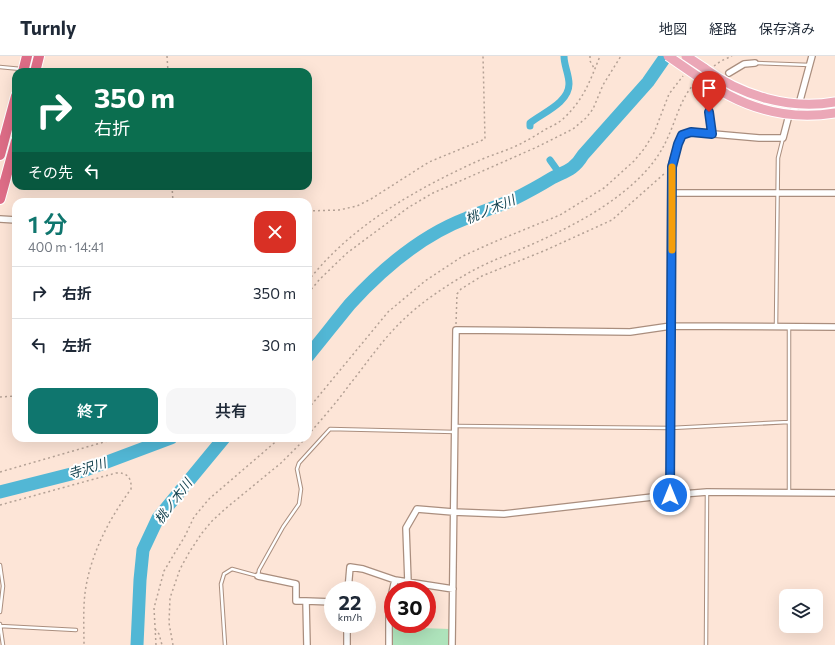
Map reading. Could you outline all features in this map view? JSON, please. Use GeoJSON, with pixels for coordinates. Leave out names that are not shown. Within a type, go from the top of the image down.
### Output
{"type":"FeatureCollection","features":[{"type":"Feature","properties":{"kind":"highway"},"geometry":{"type":"LineString","coordinates":[[24,68],[27,56]]}},
{"type":"Feature","properties":{"kind":"highway"},"geometry":{"type":"LineString","coordinates":[[36,68],[39,56]]}},
{"type":"Feature","properties":{"kind":"highway"},"geometry":{"type":"LineString","coordinates":[[0,155],[12,111]]}},
{"type":"Feature","properties":{"kind":"highway"},"geometry":{"type":"LineString","coordinates":[[0,199],[12,156]]}},
{"type":"Feature","properties":{"kind":"main road"},"geometry":{"type":"LineString","coordinates":[[668,56],[727,94],[745,103],[766,110],[789,115],[835,113]]}},
{"type":"Feature","properties":{"kind":"main road"},"geometry":{"type":"LineString","coordinates":[[686,56],[737,88],[757,96],[782,102],[808,105],[835,102]]}},
{"type":"Feature","properties":{"kind":"street"},"geometry":{"type":"LineString","coordinates":[[670,495],[672,167],[678,144],[682,135],[691,132],[759,138],[783,138],[789,115],[799,104],[812,56]]}},
{"type":"Feature","properties":{"kind":"street"},"geometry":{"type":"LineString","coordinates":[[729,73],[744,64],[755,63]]}},
{"type":"Feature","properties":{"kind":"street"},"geometry":{"type":"LineString","coordinates":[[711,94],[708,101],[712,134]]}},
{"type":"Feature","properties":{"kind":"street"},"geometry":{"type":"LineString","coordinates":[[672,193],[835,193]]}},
{"type":"Feature","properties":{"kind":"street"},"geometry":{"type":"LineString","coordinates":[[0,219],[12,220]]}},
{"type":"Feature","properties":{"kind":"street"},"geometry":{"type":"LineString","coordinates":[[452,645],[456,330],[630,332],[671,326],[835,327]]}},
{"type":"Feature","properties":{"kind":"street"},"geometry":{"type":"LineString","coordinates":[[408,581],[406,528],[418,509],[504,514],[707,492],[835,493]]}},
{"type":"Feature","properties":{"kind":"street"},"geometry":{"type":"LineString","coordinates":[[349,581],[350,567],[363,569],[402,581]]}},
{"type":"Feature","properties":{"kind":"street"},"geometry":{"type":"LineString","coordinates":[[258,576],[296,584],[296,601],[324,602]]}},
{"type":"Feature","properties":{"kind":"street"},"geometry":{"type":"LineString","coordinates":[[389,645],[389,605],[395,580]]}},
{"type":"Feature","properties":{"kind":"street"},"geometry":{"type":"LineString","coordinates":[[436,586],[453,589]]}},
{"type":"Feature","properties":{"kind":"street"},"geometry":{"type":"LineString","coordinates":[[306,601],[307,645]]}},
{"type":"Feature","properties":{"kind":"street"},"geometry":{"type":"LineString","coordinates":[[346,645],[347,633]]}},
{"type":"Feature","properties":{"kind":"lane"},"geometry":{"type":"LineString","coordinates":[[755,63],[810,65]]}},
{"type":"Feature","properties":{"kind":"lane"},"geometry":{"type":"LineString","coordinates":[[0,67],[12,69]]}},
{"type":"Feature","properties":{"kind":"lane"},"geometry":{"type":"LineString","coordinates":[[776,327],[778,158],[783,138]]}},
{"type":"Feature","properties":{"kind":"lane"},"geometry":{"type":"LineString","coordinates":[[789,327],[789,492]]}},
{"type":"Feature","properties":{"kind":"lane"},"geometry":{"type":"LineString","coordinates":[[225,645],[221,584],[224,574],[232,570],[258,576],[259,570],[280,533],[299,504],[301,489],[297,469],[299,463],[330,429],[671,428],[789,422]]}},
{"type":"Feature","properties":{"kind":"lane"},"geometry":{"type":"LineString","coordinates":[[706,645],[707,492]]}},
{"type":"Feature","properties":{"kind":"lane"},"geometry":{"type":"LineString","coordinates":[[0,565],[3,586],[0,612]]}},
{"type":"Feature","properties":{"kind":"lane"},"geometry":{"type":"LineString","coordinates":[[3,645],[0,625],[76,630]]}},
{"type":"Feature","properties":{"kind":"path"},"geometry":{"type":"LineString","coordinates":[[167,56],[168,68]]}},
{"type":"Feature","properties":{"kind":"path"},"geometry":{"type":"LineString","coordinates":[[312,211],[346,209],[364,203],[429,162],[485,139],[483,56]]}},
{"type":"Feature","properties":{"kind":"path"},"geometry":{"type":"LineString","coordinates":[[590,56],[590,61],[595,69]]}},
{"type":"Feature","properties":{"kind":"path"},"geometry":{"type":"LineString","coordinates":[[312,277],[325,262],[359,231],[400,202],[439,179],[522,143],[563,119],[580,101],[600,56]]}},
{"type":"Feature","properties":{"kind":"path"},"geometry":{"type":"LineString","coordinates":[[312,288],[348,253],[409,207],[433,193],[573,129],[586,118],[593,109],[603,85],[622,56]]}},
{"type":"Feature","properties":{"kind":"path"},"geometry":{"type":"LineString","coordinates":[[706,69],[732,56]]}},
{"type":"Feature","properties":{"kind":"path"},"geometry":{"type":"LineString","coordinates":[[312,404],[388,312],[425,281],[463,256],[560,215],[604,188],[634,161],[644,149],[654,133],[669,94],[682,76]]}},
{"type":"Feature","properties":{"kind":"path"},"geometry":{"type":"LineString","coordinates":[[312,431],[377,349],[402,321],[418,307],[465,275],[488,262],[524,248],[592,215],[628,188],[654,163],[668,138],[685,98],[699,76]]}},
{"type":"Feature","properties":{"kind":"path"},"geometry":{"type":"LineString","coordinates":[[456,330],[457,294],[461,289],[490,273],[546,250],[612,220],[672,167]]}},
{"type":"Feature","properties":{"kind":"path"},"geometry":{"type":"LineString","coordinates":[[0,397],[12,396]]}},
{"type":"Feature","properties":{"kind":"path"},"geometry":{"type":"LineString","coordinates":[[0,472],[104,442]]}},
{"type":"Feature","properties":{"kind":"path"},"geometry":{"type":"LineString","coordinates":[[156,645],[154,608],[164,571],[185,536],[194,517],[209,499],[275,442]]}},
{"type":"Feature","properties":{"kind":"path"},"geometry":{"type":"LineString","coordinates":[[173,645],[169,624],[170,598],[180,569],[194,545],[212,521],[281,463],[302,442]]}},
{"type":"Feature","properties":{"kind":"path"},"geometry":{"type":"LineString","coordinates":[[0,505],[116,473],[126,474],[130,478],[132,483],[131,489],[101,540],[94,555],[88,576],[85,594],[84,645]]}},
{"type":"Feature","properties":{"kind":"path"},"geometry":{"type":"LineString","coordinates":[[155,629],[159,634],[162,645]]}},
{"type":"Feature","properties":{"kind":"green space"},"geometry":{"type":"Polygon","coordinates":[[[436,629],[450,629],[450,645],[391,645],[392,633],[436,633],[436,629]]]}},
{"type":"Feature","properties":{"kind":"waterway"},"geometry":{"type":"LineString","coordinates":[[530,126],[530,123],[560,102],[568,91],[569,80],[564,56]]}},
{"type":"Feature","properties":{"kind":"waterway","name":"桃ノ木川"},"geometry":{"type":"LineString","coordinates":[[312,351],[362,291],[389,266],[419,243],[450,225],[512,200],[573,167],[648,82],[666,56]]}},
{"type":"Feature","properties":{"kind":"waterway"},"geometry":{"type":"LineString","coordinates":[[550,160],[560,174]]}},
{"type":"Feature","properties":{"kind":"waterway","name":"寺沢川"},"geometry":{"type":"LineString","coordinates":[[0,492],[83,471],[160,442]]}},
{"type":"Feature","properties":{"kind":"waterway","name":"桃ノ木川"},"geometry":{"type":"LineString","coordinates":[[137,645],[143,550],[158,518],[221,442]]}},
{"type":"Feature","properties":{"kind":"slow traffic"},"geometry":{"type":"LineString","coordinates":[[672,167],[672,250]]}},
{"type":"Feature","properties":{"kind":"route"},"geometry":{"type":"LineString","coordinates":[[670,495],[672,167],[682,135],[691,132],[712,134],[709,112]]}}]}
